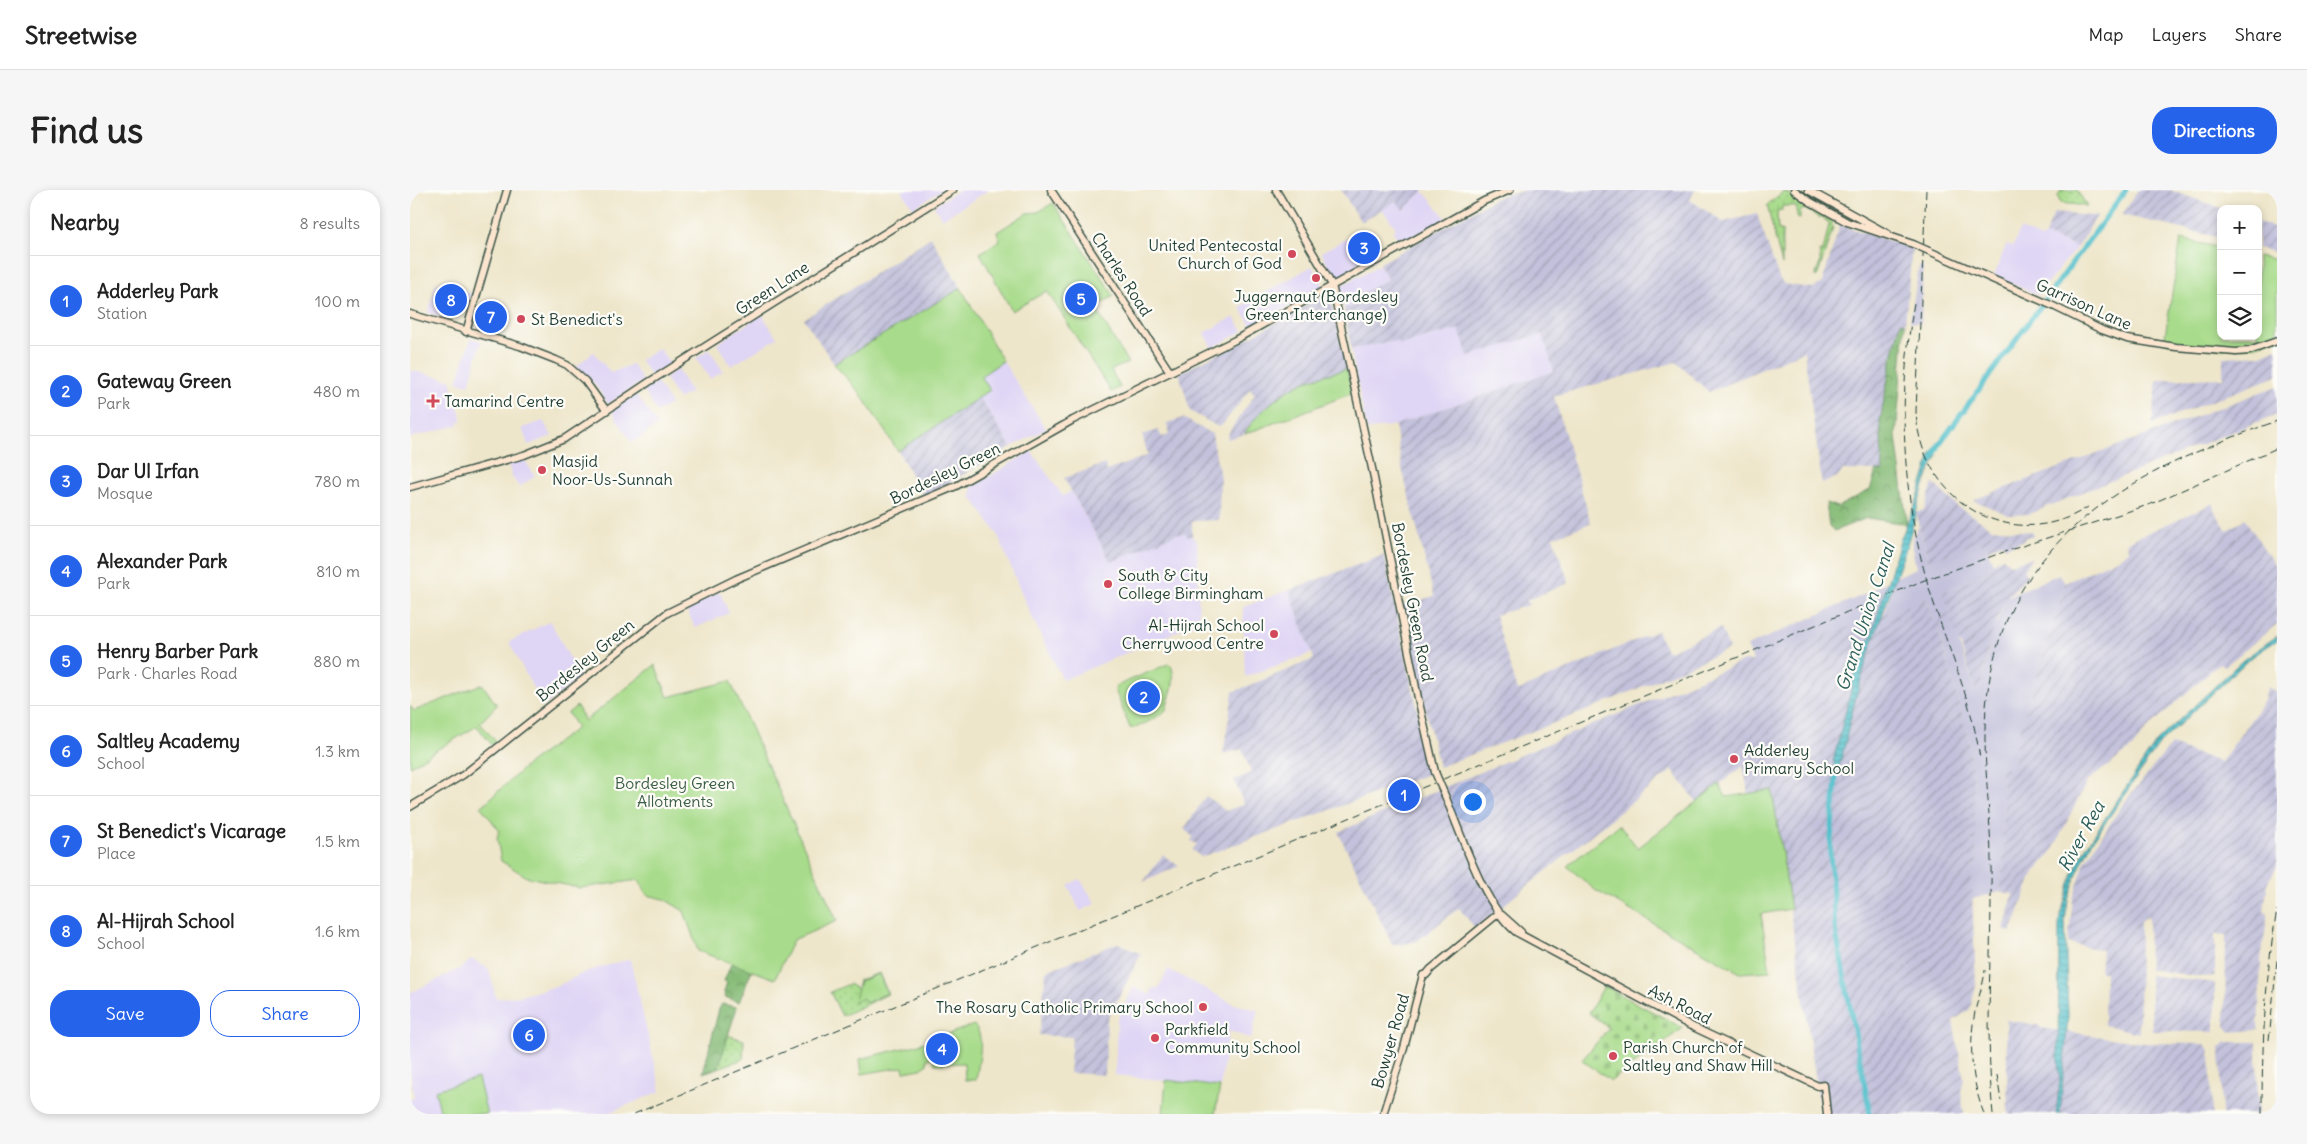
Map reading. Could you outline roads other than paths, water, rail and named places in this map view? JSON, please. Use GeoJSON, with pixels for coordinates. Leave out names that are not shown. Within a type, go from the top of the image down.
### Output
{"type":"FeatureCollection","features":[{"type":"Feature","properties":{"kind":"main road"},"geometry":{"type":"LineString","coordinates":[[466,332],[507,190]]}},
{"type":"Feature","properties":{"kind":"main road","name":"Green Lane"},"geometry":{"type":"LineString","coordinates":[[410,487],[543,448],[564,439],[606,410],[953,190]]}},
{"type":"Feature","properties":{"kind":"main road","name":"Charles Road"},"geometry":{"type":"LineString","coordinates":[[1051,190],[1170,372]]}},
{"type":"Feature","properties":{"kind":"main road","name":"Bordesley Green Road"},"geometry":{"type":"LineString","coordinates":[[1276,190],[1332,285],[1435,772],[1479,879],[1500,913]]}},
{"type":"Feature","properties":{"kind":"main road","name":"Bordesley Green"},"geometry":{"type":"LineString","coordinates":[[410,806],[462,775],[646,629],[674,609],[736,579],[941,494],[1073,420],[1235,340],[1484,201],[1510,190]]}},
{"type":"Feature","properties":{"kind":"main road","name":"Garrison Lane"},"geometry":{"type":"LineString","coordinates":[[1794,190],[1840,218],[1929,250],[2102,330],[2141,342],[2217,352],[2249,351],[2277,341]]}},
{"type":"Feature","properties":{"kind":"main road","name":"Garrison Lane"},"geometry":{"type":"LineString","coordinates":[[1808,190],[1833,205],[1884,230],[1889,235]]}},
{"type":"Feature","properties":{"kind":"main road"},"geometry":{"type":"LineString","coordinates":[[1829,212],[1833,205]]}},
{"type":"Feature","properties":{"kind":"main road"},"geometry":{"type":"LineString","coordinates":[[1840,218],[1844,210]]}},
{"type":"Feature","properties":{"kind":"main road"},"geometry":{"type":"LineString","coordinates":[[410,314],[538,352],[567,365],[585,381],[606,410]]}},
{"type":"Feature","properties":{"kind":"main road","name":"Ash Road"},"geometry":{"type":"LineString","coordinates":[[1500,913],[1527,938],[1691,1026],[1818,1086],[1824,1086],[1827,1114]]}},
{"type":"Feature","properties":{"kind":"main road","name":"Bowyer Road"},"geometry":{"type":"LineString","coordinates":[[1383,1114],[1425,975],[1500,913]]}},
{"type":"Feature","properties":{"kind":"water"},"geometry":{"type":"Polygon","coordinates":[[[1932,452],[1938,455],[1927,477],[1906,548],[1871,647],[1849,723],[1838,771],[1835,771],[1835,762],[1833,762],[1855,674],[1871,636],[1901,538],[1917,500],[1932,452]]]}},
{"type":"Feature","properties":{"kind":"water"},"geometry":{"type":"Polygon","coordinates":[[[2277,636],[2277,640],[2249,659],[2160,743],[2092,842],[2078,871],[2068,900],[2065,920],[2068,1016],[2060,1114],[2056,1114],[2060,1079],[2058,1060],[2059,921],[2073,873],[2086,847],[2157,741],[2243,660],[2277,636]]]}},
{"type":"Feature","properties":{"kind":"waterway","name":"Grand Union Canal"},"geometry":{"type":"LineString","coordinates":[[1932,460],[1940,443],[2126,190]]}},
{"type":"Feature","properties":{"kind":"waterway","name":"Grand Union Canal"},"geometry":{"type":"LineString","coordinates":[[1837,766],[1830,851],[1835,927],[1870,1114]]}},
{"type":"Feature","properties":{"kind":"railway"},"geometry":{"type":"LineString","coordinates":[[1926,190],[1916,411],[1921,442],[1933,470],[1951,493],[1974,511],[2000,522],[2029,525],[2058,521],[2088,507]]}},
{"type":"Feature","properties":{"kind":"railway"},"geometry":{"type":"LineString","coordinates":[[1914,303],[1909,338],[1904,408],[1907,478],[1918,547],[1934,603],[1971,713],[1980,759]]}},
{"type":"Feature","properties":{"kind":"railway"},"geometry":{"type":"LineString","coordinates":[[1993,1114],[1989,1052],[1991,844],[1985,727],[1986,707],[1997,648],[2018,598],[2047,555],[2083,519],[2126,489],[2173,463],[2277,421]]}},
{"type":"Feature","properties":{"kind":"railway"},"geometry":{"type":"LineString","coordinates":[[634,1114],[1922,581],[2151,504],[2277,448]]}},
{"type":"Feature","properties":{"kind":"railway"},"geometry":{"type":"LineString","coordinates":[[2262,1114],[2265,1012],[2277,910]]}},
{"type":"Feature","properties":{"kind":"railway"},"geometry":{"type":"LineString","coordinates":[[2269,1040],[2277,960]]}},
{"type":"Feature","properties":{"kind":"railway"},"geometry":{"type":"LineString","coordinates":[[1984,1114],[1974,1075],[1972,1034],[1985,970]]}},
{"type":"Feature","properties":{"kind":"railway"},"geometry":{"type":"LineString","coordinates":[[1997,1075],[2001,1101]]}},
{"type":"Feature","properties":{"kind":"place","name":"Dar Ul Irfan"},"geometry":{"type":"Point","coordinates":[1364,248]}},
{"type":"Feature","properties":{"kind":"place","name":"United Pentecostal Church of God"},"geometry":{"type":"Point","coordinates":[1292,254]}},
{"type":"Feature","properties":{"kind":"place","name":"Juggernaut (Bordesley Green Interchange)"},"geometry":{"type":"Point","coordinates":[1316,278]}},
{"type":"Feature","properties":{"kind":"place","name":"Henry Barber Park"},"geometry":{"type":"Point","coordinates":[1081,299]}},
{"type":"Feature","properties":{"kind":"place","name":"Al-Hijrah School"},"geometry":{"type":"Point","coordinates":[451,300]}},
{"type":"Feature","properties":{"kind":"place","name":"St Benedict's Vicarage"},"geometry":{"type":"Point","coordinates":[491,317]}},
{"type":"Feature","properties":{"kind":"place","name":"St Benedict's"},"geometry":{"type":"Point","coordinates":[521,319]}},
{"type":"Feature","properties":{"kind":"place","name":"Tamarind Centre"},"geometry":{"type":"Point","coordinates":[433,401]}},
{"type":"Feature","properties":{"kind":"place","name":"Masjid Noor-Us-Sunnah"},"geometry":{"type":"Point","coordinates":[542,470]}},
{"type":"Feature","properties":{"kind":"place","name":"South & City College Birmingham"},"geometry":{"type":"Point","coordinates":[1108,584]}},
{"type":"Feature","properties":{"kind":"place","name":"Al-Hijrah School Cherrywood Centre"},"geometry":{"type":"Point","coordinates":[1274,634]}},
{"type":"Feature","properties":{"kind":"place","name":"Gateway Green"},"geometry":{"type":"Point","coordinates":[1144,697]}},
{"type":"Feature","properties":{"kind":"place","name":"Adderley Primary School"},"geometry":{"type":"Point","coordinates":[1734,759]}},
{"type":"Feature","properties":{"kind":"place","name":"Adderley Park"},"geometry":{"type":"Point","coordinates":[1404,795]}},
{"type":"Feature","properties":{"kind":"place","name":"The Rosary Catholic Primary School"},"geometry":{"type":"Point","coordinates":[1203,1007]}},
{"type":"Feature","properties":{"kind":"place","name":"Saltley Academy"},"geometry":{"type":"Point","coordinates":[529,1035]}},
{"type":"Feature","properties":{"kind":"place","name":"Parkfield Community School"},"geometry":{"type":"Point","coordinates":[1155,1038]}},
{"type":"Feature","properties":{"kind":"place","name":"Alexander Park"},"geometry":{"type":"Point","coordinates":[942,1049]}},
{"type":"Feature","properties":{"kind":"place","name":"Parish Church of Saltley and Shaw Hill"},"geometry":{"type":"Point","coordinates":[1613,1056]}},
{"type":"Feature","properties":{"kind":"park label","name":"Bordesley Green Allotments"},"geometry":{"type":"Point","coordinates":[675,792]}},
{"type":"Feature","properties":{"kind":"water label","name":"River Rea"},"geometry":{"type":"Point","coordinates":[2081,836]}}]}
